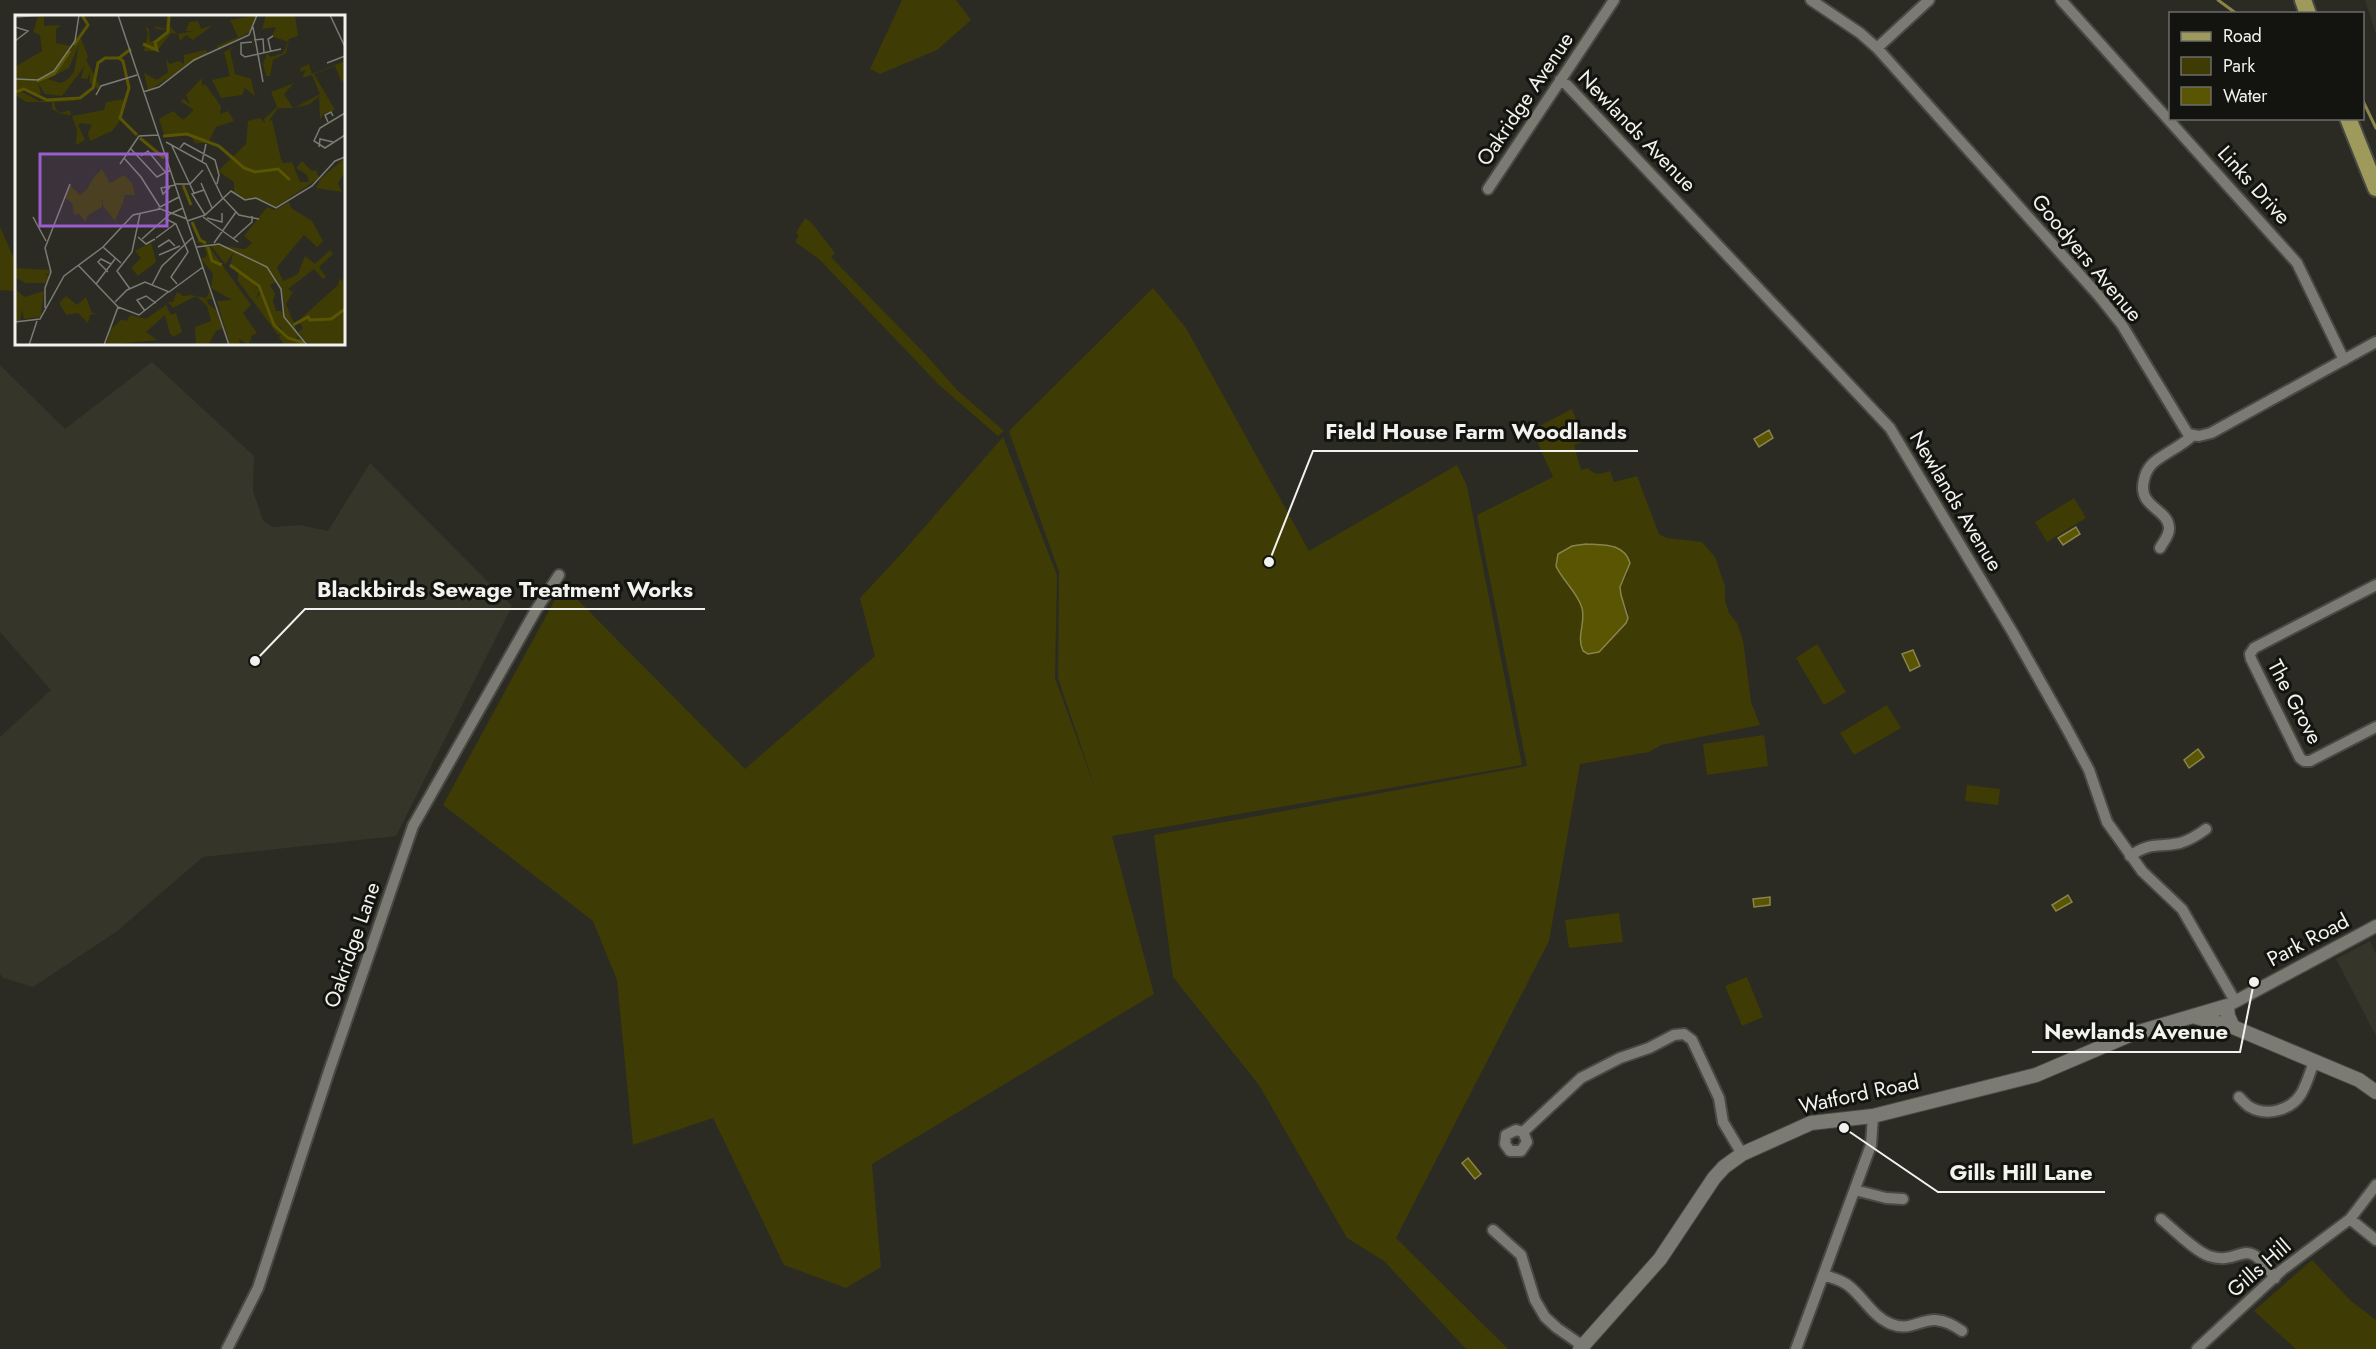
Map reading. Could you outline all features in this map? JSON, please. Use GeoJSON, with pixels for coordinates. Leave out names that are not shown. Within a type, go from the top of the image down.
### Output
{"type":"FeatureCollection","features":[{"type":"Feature","properties":{"kind":"main road"},"geometry":{"type":"LineString","coordinates":[[2349,120],[2376,188]]}},
{"type":"Feature","properties":{"kind":"main road"},"geometry":{"type":"LineString","coordinates":[[2231,1004],[2228,1016],[2233,1028]]}},
{"type":"Feature","properties":{"kind":"main road","name":"Watford Road"},"geometry":{"type":"LineString","coordinates":[[1582,1347],[1660,1259],[1714,1178],[1724,1167],[1742,1154],[1811,1123],[1874,1116],[2036,1075],[2132,1034],[2196,1017],[2231,1004]]}},
{"type":"Feature","properties":{"kind":"main road"},"geometry":{"type":"LineString","coordinates":[[2196,1017],[2233,1028],[2359,1080],[2376,1092]]}},
{"type":"Feature","properties":{"kind":"street","name":"Oakridge Avenue"},"geometry":{"type":"LineString","coordinates":[[1488,189],[1614,0]]}},
{"type":"Feature","properties":{"kind":"street","name":"Goodyers Avenue"},"geometry":{"type":"LineString","coordinates":[[1811,0],[1860,33],[1877,48],[2104,302],[2122,325],[2185,431],[2192,436]]}},
{"type":"Feature","properties":{"kind":"street"},"geometry":{"type":"LineString","coordinates":[[1877,48],[1929,0]]}},
{"type":"Feature","properties":{"kind":"street","name":"Links Drive"},"geometry":{"type":"LineString","coordinates":[[2061,0],[2297,263],[2344,360]]}},
{"type":"Feature","properties":{"kind":"street","name":"Newlands Avenue"},"geometry":{"type":"LineString","coordinates":[[1560,80],[1890,428],[2037,674],[2089,770],[2104,817],[2130,856],[2186,915],[2231,1004]]}},
{"type":"Feature","properties":{"kind":"street"},"geometry":{"type":"LineString","coordinates":[[2160,549],[2169,533],[2169,526],[2165,518],[2149,504],[2144,493],[2145,475],[2152,464],[2192,436],[2211,433],[2376,342]]}},
{"type":"Feature","properties":{"kind":"street","name":"Oakridge Lane"},"geometry":{"type":"LineString","coordinates":[[227,1349],[258,1288],[329,1071],[414,826],[536,610],[559,575]]}},
{"type":"Feature","properties":{"kind":"street","name":"The Grove"},"geometry":{"type":"LineString","coordinates":[[2376,585],[2254,648],[2250,654],[2300,758],[2304,761],[2376,727]]}},
{"type":"Feature","properties":{"kind":"street"},"geometry":{"type":"LineString","coordinates":[[2130,856],[2143,847],[2181,842],[2206,829]]}},
{"type":"Feature","properties":{"kind":"street","name":"Park Road"},"geometry":{"type":"LineString","coordinates":[[2231,1004],[2376,926]]}},
{"type":"Feature","properties":{"kind":"street"},"geometry":{"type":"LineString","coordinates":[[1522,1132],[1581,1078],[1620,1058],[1649,1048],[1674,1035],[1684,1034],[1692,1040],[1719,1098],[1724,1122],[1742,1154]]}},
{"type":"Feature","properties":{"kind":"street"},"geometry":{"type":"LineString","coordinates":[[2239,1097],[2249,1107],[2265,1112],[2282,1109],[2294,1102],[2302,1093],[2314,1062]]}},
{"type":"Feature","properties":{"kind":"street"},"geometry":{"type":"LineString","coordinates":[[1796,1349],[1871,1144],[1874,1116]]}},
{"type":"Feature","properties":{"kind":"street","name":"Gills Hill"},"geometry":{"type":"LineString","coordinates":[[2198,1349],[2276,1278],[2350,1220],[2376,1185]]}},
{"type":"Feature","properties":{"kind":"street"},"geometry":{"type":"LineString","coordinates":[[1855,1190],[1886,1198],[1904,1199]]}},
{"type":"Feature","properties":{"kind":"street"},"geometry":{"type":"LineString","coordinates":[[2161,1219],[2206,1255],[2220,1258],[2244,1253],[2254,1254],[2263,1260],[2276,1278]]}},
{"type":"Feature","properties":{"kind":"street"},"geometry":{"type":"LineString","coordinates":[[2350,1220],[2376,1240]]}},
{"type":"Feature","properties":{"kind":"street"},"geometry":{"type":"LineString","coordinates":[[1493,1230],[1521,1255],[1535,1300],[1545,1317],[1582,1347]]}},
{"type":"Feature","properties":{"kind":"street"},"geometry":{"type":"LineString","coordinates":[[1824,1275],[1849,1286],[1875,1313],[1892,1325],[1903,1326],[1940,1319],[1962,1331]]}},
{"type":"Feature","properties":{"kind":"shaded area"},"geometry":{"type":"Polygon","coordinates":[[[2365,0],[2376,0],[2376,34],[2365,0]]]}},
{"type":"Feature","properties":{"kind":"shaded area"},"geometry":{"type":"Polygon","coordinates":[[[152,362],[254,456],[253,491],[263,520],[272,527],[300,525],[328,531],[370,463],[512,606],[396,836],[203,857],[116,932],[33,987],[3,978],[0,974],[0,737],[51,690],[0,632],[0,365],[65,429],[152,362]]]}},
{"type":"Feature","properties":{"kind":"shaded area"},"geometry":{"type":"Polygon","coordinates":[[[2370,941],[2376,954],[2376,1036],[2336,959],[2370,941]]]}},
{"type":"Feature","properties":{"kind":"green space"},"geometry":{"type":"Polygon","coordinates":[[[902,0],[956,0],[971,20],[937,50],[880,74],[870,69],[902,0]]]}},
{"type":"Feature","properties":{"kind":"green space"},"geometry":{"type":"Polygon","coordinates":[[[805,218],[811,222],[835,253],[831,257],[957,390],[1004,431],[998,436],[939,385],[819,259],[795,242],[799,235],[796,233],[805,218]]]}},
{"type":"Feature","properties":{"kind":"green space"},"geometry":{"type":"Polygon","coordinates":[[[0,227],[15,261],[15,291],[0,290],[0,227]]]}},
{"type":"Feature","properties":{"kind":"green space"},"geometry":{"type":"Polygon","coordinates":[[[1153,288],[1186,328],[1309,551],[1457,465],[1467,486],[1522,765],[1112,836],[1154,994],[872,1164],[881,1267],[846,1288],[784,1265],[713,1118],[633,1145],[617,980],[593,921],[443,805],[563,585],[745,769],[875,656],[860,598],[1003,437],[1057,575],[1055,678],[1096,791],[1058,678],[1059,572],[1009,431],[1153,288]]]}},
{"type":"Feature","properties":{"kind":"green space"},"geometry":{"type":"Polygon","coordinates":[[[1572,409],[1581,433],[1585,431],[1588,440],[1574,445],[1581,470],[1588,468],[1598,474],[1610,471],[1614,482],[1637,476],[1659,534],[1667,538],[1702,542],[1715,557],[1725,586],[1725,600],[1729,613],[1737,623],[1743,640],[1751,702],[1760,725],[1661,745],[1649,752],[1580,764],[1549,941],[1396,1238],[1508,1349],[1466,1349],[1384,1261],[1347,1238],[1259,1085],[1173,977],[1154,835],[1527,766],[1477,515],[1553,477],[1532,430],[1572,409]],[[1586,544],[1565,549],[1556,566],[1582,608],[1580,640],[1583,651],[1594,654],[1599,652],[1626,623],[1628,611],[1620,587],[1628,573],[1586,544]]]}},
{"type":"Feature","properties":{"kind":"green space"},"geometry":{"type":"Polygon","coordinates":[[[2074,498],[2086,518],[2047,542],[2035,522],[2074,498]]]}},
{"type":"Feature","properties":{"kind":"green space"},"geometry":{"type":"Polygon","coordinates":[[[1817,644],[1846,692],[1824,705],[1796,658],[1817,644]]]}},
{"type":"Feature","properties":{"kind":"green space"},"geometry":{"type":"Polygon","coordinates":[[[1887,705],[1901,728],[1854,755],[1840,733],[1887,705]]]}},
{"type":"Feature","properties":{"kind":"green space"},"geometry":{"type":"Polygon","coordinates":[[[1764,735],[1768,766],[1707,775],[1703,744],[1764,735]]]}},
{"type":"Feature","properties":{"kind":"green space"},"geometry":{"type":"Polygon","coordinates":[[[1967,785],[2000,789],[1998,805],[1965,801],[1967,785]]]}},
{"type":"Feature","properties":{"kind":"green space"},"geometry":{"type":"Polygon","coordinates":[[[1619,913],[1623,942],[1569,948],[1565,920],[1619,913]]]}},
{"type":"Feature","properties":{"kind":"green space"},"geometry":{"type":"Polygon","coordinates":[[[1747,977],[1763,1017],[1742,1026],[1725,986],[1747,977]]]}},
{"type":"Feature","properties":{"kind":"green space"},"geometry":{"type":"Polygon","coordinates":[[[2312,1260],[2351,1301],[2376,1320],[2376,1349],[2296,1349],[2254,1311],[2312,1260]]]}},
{"type":"Feature","properties":{"kind":"water"},"geometry":{"type":"Polygon","coordinates":[[[1769,430],[1773,438],[1759,447],[1754,439],[1769,430]]]}},
{"type":"Feature","properties":{"kind":"water"},"geometry":{"type":"Polygon","coordinates":[[[2076,527],[2080,534],[2063,545],[2058,538],[2076,527]]]}},
{"type":"Feature","properties":{"kind":"water"},"geometry":{"type":"Polygon","coordinates":[[[1586,544],[1618,548],[1627,556],[1630,563],[1620,587],[1628,618],[1626,623],[1599,652],[1588,654],[1583,651],[1581,645],[1582,608],[1556,566],[1558,554],[1572,546],[1586,544]]]}},
{"type":"Feature","properties":{"kind":"water"},"geometry":{"type":"Polygon","coordinates":[[[1913,650],[1920,666],[1910,671],[1902,654],[1913,650]]]}},
{"type":"Feature","properties":{"kind":"water"},"geometry":{"type":"Polygon","coordinates":[[[2198,749],[2204,757],[2189,768],[2184,760],[2198,749]]]}},
{"type":"Feature","properties":{"kind":"water"},"geometry":{"type":"Polygon","coordinates":[[[2068,895],[2072,902],[2056,911],[2052,905],[2068,895]]]}},
{"type":"Feature","properties":{"kind":"water"},"geometry":{"type":"Polygon","coordinates":[[[1770,897],[1770,905],[1754,907],[1753,899],[1770,897]]]}},
{"type":"Feature","properties":{"kind":"water"},"geometry":{"type":"Polygon","coordinates":[[[1468,1158],[1481,1174],[1475,1179],[1462,1163],[1468,1158]]]}},
{"type":"Feature","properties":{"kind":"waterway"},"geometry":{"type":"LineString","coordinates":[[2218,0],[2234,12]]}},
{"type":"Feature","properties":{"kind":"waterway"},"geometry":{"type":"LineString","coordinates":[[2364,103],[2376,128]]}},
{"type":"Feature","properties":{"kind":"place","name":"Field House Farm Woodlands"},"geometry":{"type":"Point","coordinates":[1269,562]}},
{"type":"Feature","properties":{"kind":"place","name":"Blackbirds Sewage Treatment Works"},"geometry":{"type":"Point","coordinates":[255,661]}},
{"type":"Feature","properties":{"kind":"place","name":"Newlands Avenue"},"geometry":{"type":"Point","coordinates":[2254,982]}},
{"type":"Feature","properties":{"kind":"place","name":"Gills Hill Lane"},"geometry":{"type":"Point","coordinates":[1844,1128]}}]}
